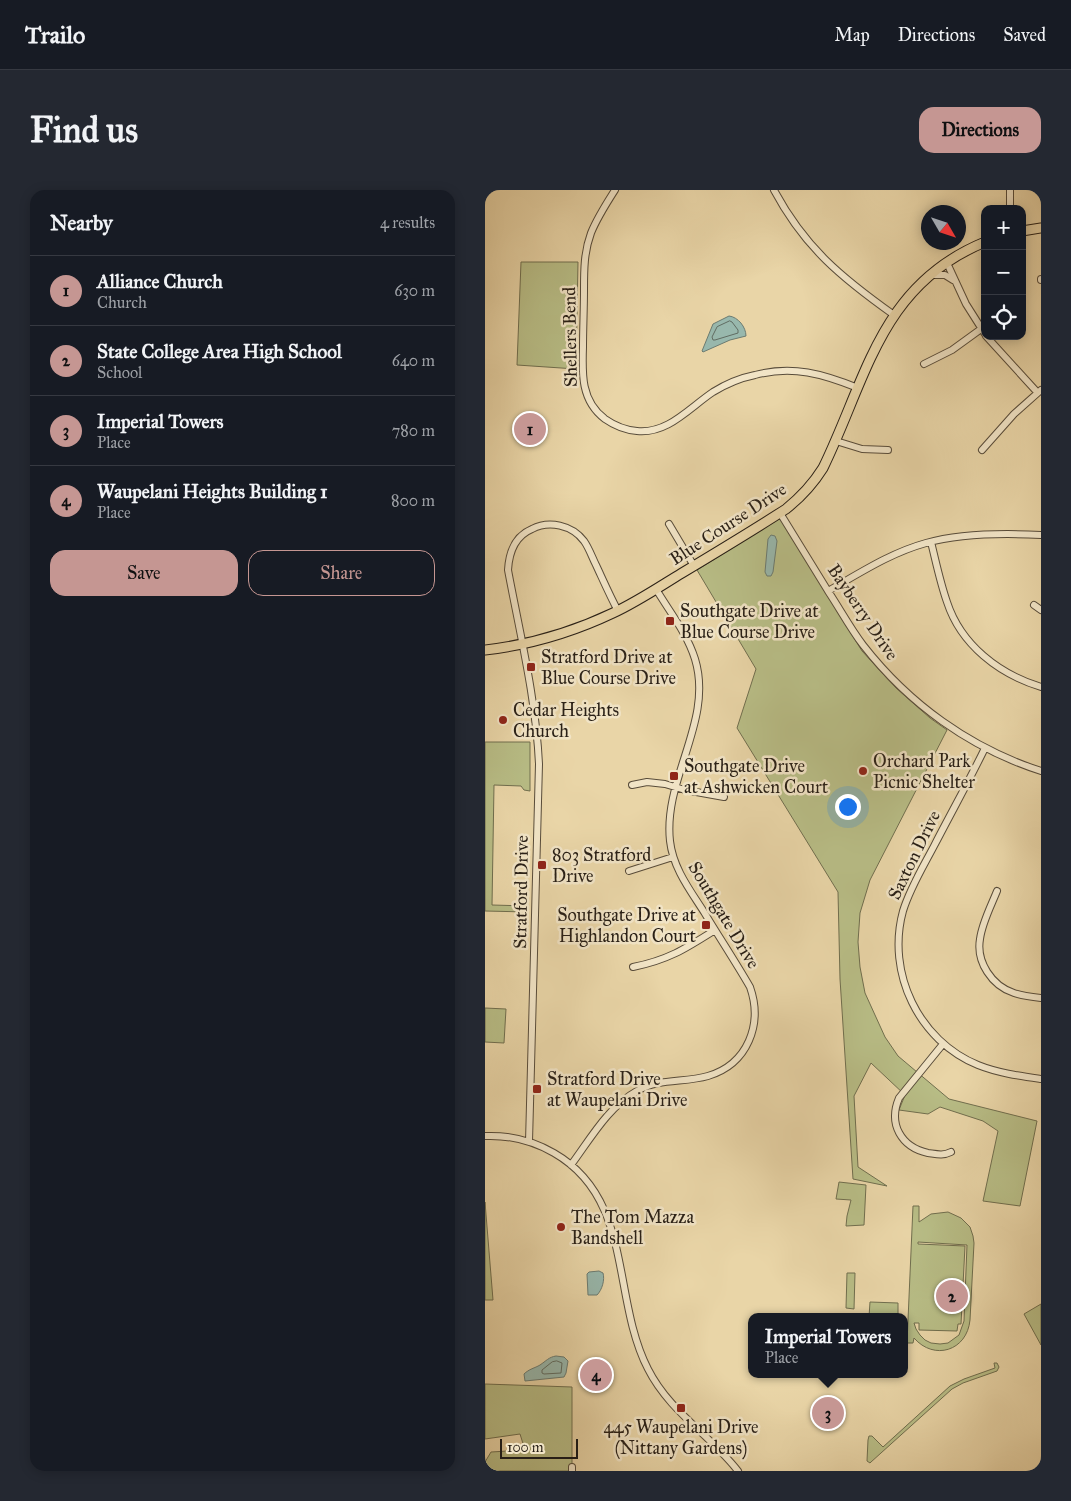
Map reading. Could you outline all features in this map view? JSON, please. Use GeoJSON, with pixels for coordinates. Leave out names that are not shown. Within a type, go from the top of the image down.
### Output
{"type":"FeatureCollection","features":[{"type":"Feature","properties":{"kind":"main road"},"geometry":{"type":"LineString","coordinates":[[1026,230],[1041,228]]}},
{"type":"Feature","properties":{"kind":"main road","name":"Blue Course Drive"},"geometry":{"type":"LineString","coordinates":[[485,650],[522,644],[572,630],[618,611],[780,513],[797,500],[814,482],[823,468],[879,339],[894,315],[929,276],[947,263],[981,244]]}},
{"type":"Feature","properties":{"kind":"street","name":"Shellers Bend"},"geometry":{"type":"LineString","coordinates":[[615,190],[591,233],[585,262],[583,382],[590,402],[601,416],[617,426],[632,430],[641,431],[659,428],[670,423],[723,386],[739,379],[773,371],[790,370],[822,374],[858,388]]}},
{"type":"Feature","properties":{"kind":"street"},"geometry":{"type":"LineString","coordinates":[[774,190],[791,218],[816,251],[846,280],[894,315]]}},
{"type":"Feature","properties":{"kind":"street"},"geometry":{"type":"LineString","coordinates":[[1009,190],[1010,205]]}},
{"type":"Feature","properties":{"kind":"street"},"geometry":{"type":"LineString","coordinates":[[947,263],[954,281],[981,328]]}},
{"type":"Feature","properties":{"kind":"street"},"geometry":{"type":"LineString","coordinates":[[929,276],[935,274],[945,275],[954,281]]}},
{"type":"Feature","properties":{"kind":"street"},"geometry":{"type":"LineString","coordinates":[[924,364],[981,335]]}},
{"type":"Feature","properties":{"kind":"street"},"geometry":{"type":"LineString","coordinates":[[982,450],[1014,414],[1039,391],[991,340]]}},
{"type":"Feature","properties":{"kind":"street"},"geometry":{"type":"LineString","coordinates":[[836,441],[862,449],[888,450]]}},
{"type":"Feature","properties":{"kind":"street","name":"Bayberry Drive"},"geometry":{"type":"LineString","coordinates":[[780,513],[862,643],[895,683],[923,708],[966,738],[1016,762],[1041,771]]}},
{"type":"Feature","properties":{"kind":"street","name":"Stratford Drive"},"geometry":{"type":"LineString","coordinates":[[529,1142],[539,764],[538,735],[508,570],[512,549],[525,532],[532,528],[550,524],[576,533],[587,546],[618,611]]}},
{"type":"Feature","properties":{"kind":"street"},"geometry":{"type":"LineString","coordinates":[[669,524],[694,566]]}},
{"type":"Feature","properties":{"kind":"street"},"geometry":{"type":"LineString","coordinates":[[828,591],[891,556],[931,542],[993,533],[1041,534]]}},
{"type":"Feature","properties":{"kind":"street"},"geometry":{"type":"LineString","coordinates":[[931,542],[946,601],[966,637],[983,656],[1001,669],[1021,680],[1041,687]]}},
{"type":"Feature","properties":{"kind":"street","name":"Southgate Drive"},"geometry":{"type":"LineString","coordinates":[[571,1164],[611,1110],[629,1095],[644,1087],[661,1082],[696,1078],[720,1072],[735,1060],[745,1048],[754,1024],[753,996],[747,982],[686,884],[674,858],[669,830],[670,814],[676,786],[697,714],[700,689],[698,670],[690,646],[656,589]]}},
{"type":"Feature","properties":{"kind":"street"},"geometry":{"type":"LineString","coordinates":[[1034,606],[1041,610]]}},
{"type":"Feature","properties":{"kind":"street","name":"Saxton Drive"},"geometry":{"type":"LineString","coordinates":[[985,748],[909,894],[900,925],[899,963],[905,985],[918,1014],[943,1044],[977,1065],[1041,1079]]}},
{"type":"Feature","properties":{"kind":"street"},"geometry":{"type":"LineString","coordinates":[[632,785],[653,782],[724,797]]}},
{"type":"Feature","properties":{"kind":"street"},"geometry":{"type":"LineString","coordinates":[[629,871],[660,862],[663,863],[674,858]]}},
{"type":"Feature","properties":{"kind":"street"},"geometry":{"type":"LineString","coordinates":[[997,891],[979,938],[979,953],[982,962],[991,977],[1005,989],[1014,993],[1041,998]]}},
{"type":"Feature","properties":{"kind":"street"},"geometry":{"type":"LineString","coordinates":[[633,967],[669,957],[715,930]]}},
{"type":"Feature","properties":{"kind":"street"},"geometry":{"type":"LineString","coordinates":[[943,1044],[901,1094],[897,1103],[895,1120],[900,1134],[913,1147],[920,1151],[939,1155],[951,1152]]}},
{"type":"Feature","properties":{"kind":"street"},"geometry":{"type":"LineString","coordinates":[[485,1136],[509,1137],[550,1150],[571,1164],[593,1189],[609,1218],[635,1335],[651,1375],[676,1408],[718,1448],[738,1471]]}},
{"type":"Feature","properties":{"kind":"green space"},"geometry":{"type":"Polygon","coordinates":[[[521,262],[578,262],[576,369],[517,365],[521,262]]]}},
{"type":"Feature","properties":{"kind":"green space"},"geometry":{"type":"Polygon","coordinates":[[[779,519],[862,651],[896,688],[930,718],[947,730],[870,880],[860,913],[858,942],[860,967],[865,993],[885,1037],[898,1056],[949,1099],[1037,1121],[1020,1206],[983,1201],[998,1131],[983,1121],[940,1107],[928,1114],[899,1110],[905,1095],[871,1063],[854,1096],[858,1167],[887,1186],[853,1179],[840,979],[838,892],[737,728],[756,669],[697,570],[779,519]]]}},
{"type":"Feature","properties":{"kind":"green space"},"geometry":{"type":"Polygon","coordinates":[[[485,742],[530,742],[530,791],[524,790],[521,786],[494,785],[492,905],[527,906],[527,912],[485,911],[485,742]]]}},
{"type":"Feature","properties":{"kind":"green space"},"geometry":{"type":"Polygon","coordinates":[[[485,1008],[506,1009],[504,1043],[485,1042],[485,1008]]]}},
{"type":"Feature","properties":{"kind":"green space"},"geometry":{"type":"Polygon","coordinates":[[[839,1182],[866,1185],[864,1225],[846,1226],[851,1200],[836,1199],[839,1182]]]}},
{"type":"Feature","properties":{"kind":"green space"},"geometry":{"type":"Polygon","coordinates":[[[485,1202],[493,1300],[485,1300],[485,1202]]]}},
{"type":"Feature","properties":{"kind":"green space"},"geometry":{"type":"Polygon","coordinates":[[[913,1206],[919,1206],[919,1222],[931,1214],[948,1212],[961,1218],[970,1227],[974,1243],[968,1331],[956,1345],[940,1351],[922,1345],[914,1338],[913,1343],[908,1343],[908,1320],[913,1206]],[[918,1242],[918,1244],[965,1246],[961,1324],[958,1324],[957,1331],[919,1330],[919,1323],[914,1323],[916,1329],[925,1340],[931,1343],[948,1343],[959,1335],[964,1321],[967,1245],[918,1242]]]}},
{"type":"Feature","properties":{"kind":"green space"},"geometry":{"type":"Polygon","coordinates":[[[847,1273],[855,1273],[854,1309],[846,1308],[847,1273]]]}},
{"type":"Feature","properties":{"kind":"green space"},"geometry":{"type":"Polygon","coordinates":[[[870,1302],[898,1303],[898,1313],[869,1313],[870,1302]]]}},
{"type":"Feature","properties":{"kind":"green space"},"geometry":{"type":"Polygon","coordinates":[[[1041,1304],[1041,1345],[1024,1314],[1041,1304]]]}},
{"type":"Feature","properties":{"kind":"green space"},"geometry":{"type":"Polygon","coordinates":[[[994,1363],[997,1363],[999,1367],[997,1371],[952,1389],[870,1463],[867,1461],[869,1436],[872,1436],[883,1447],[950,1386],[995,1368],[994,1363]]]}},
{"type":"Feature","properties":{"kind":"green space"},"geometry":{"type":"Polygon","coordinates":[[[485,1384],[572,1387],[572,1471],[485,1471],[485,1462],[491,1452],[525,1450],[520,1434],[485,1439],[485,1384]]]}},
{"type":"Feature","properties":{"kind":"water"},"geometry":{"type":"Polygon","coordinates":[[[729,316],[741,323],[745,329],[746,336],[730,340],[703,352],[713,324],[729,316]]]}},
{"type":"Feature","properties":{"kind":"water"},"geometry":{"type":"Polygon","coordinates":[[[771,535],[775,536],[777,541],[773,572],[771,576],[767,576],[765,572],[768,539],[771,535]]]}},
{"type":"Feature","properties":{"kind":"water"},"geometry":{"type":"Polygon","coordinates":[[[599,1271],[604,1276],[602,1288],[597,1295],[588,1295],[587,1274],[599,1271]]]}},
{"type":"Feature","properties":{"kind":"water"},"geometry":{"type":"Polygon","coordinates":[[[556,1356],[564,1357],[568,1361],[564,1377],[525,1381],[524,1374],[526,1372],[549,1358],[556,1356]]]}},
{"type":"Feature","properties":{"kind":"place","name":"Alliance Church"},"geometry":{"type":"Point","coordinates":[530,429]}},
{"type":"Feature","properties":{"kind":"place","name":"Southgate Drive at Blue Course Drive"},"geometry":{"type":"Point","coordinates":[670,621]}},
{"type":"Feature","properties":{"kind":"place","name":"Stratford Drive at Blue Course Drive"},"geometry":{"type":"Point","coordinates":[531,667]}},
{"type":"Feature","properties":{"kind":"place","name":"Cedar Heights Church"},"geometry":{"type":"Point","coordinates":[503,720]}},
{"type":"Feature","properties":{"kind":"place","name":"Orchard Park Picnic Shelter"},"geometry":{"type":"Point","coordinates":[863,771]}},
{"type":"Feature","properties":{"kind":"place","name":"Southgate Drive at Ashwicken Court"},"geometry":{"type":"Point","coordinates":[674,776]}},
{"type":"Feature","properties":{"kind":"place","name":"803 Stratford Drive"},"geometry":{"type":"Point","coordinates":[542,865]}},
{"type":"Feature","properties":{"kind":"place","name":"Southgate Drive at Highlandon Court"},"geometry":{"type":"Point","coordinates":[706,925]}},
{"type":"Feature","properties":{"kind":"place","name":"Stratford Drive at Waupelani Drive"},"geometry":{"type":"Point","coordinates":[537,1089]}},
{"type":"Feature","properties":{"kind":"place","name":"The Tom Mazza Bandshell"},"geometry":{"type":"Point","coordinates":[561,1227]}},
{"type":"Feature","properties":{"kind":"place","name":"State College Area High School"},"geometry":{"type":"Point","coordinates":[952,1296]}},
{"type":"Feature","properties":{"kind":"place","name":"Waupelani Heights Building 1"},"geometry":{"type":"Point","coordinates":[596,1375]}},
{"type":"Feature","properties":{"kind":"place","name":"445 Waupelani Drive (Nittany Gardens)"},"geometry":{"type":"Point","coordinates":[681,1408]}},
{"type":"Feature","properties":{"kind":"place","name":"Imperial Towers"},"geometry":{"type":"Point","coordinates":[828,1413]}}]}
